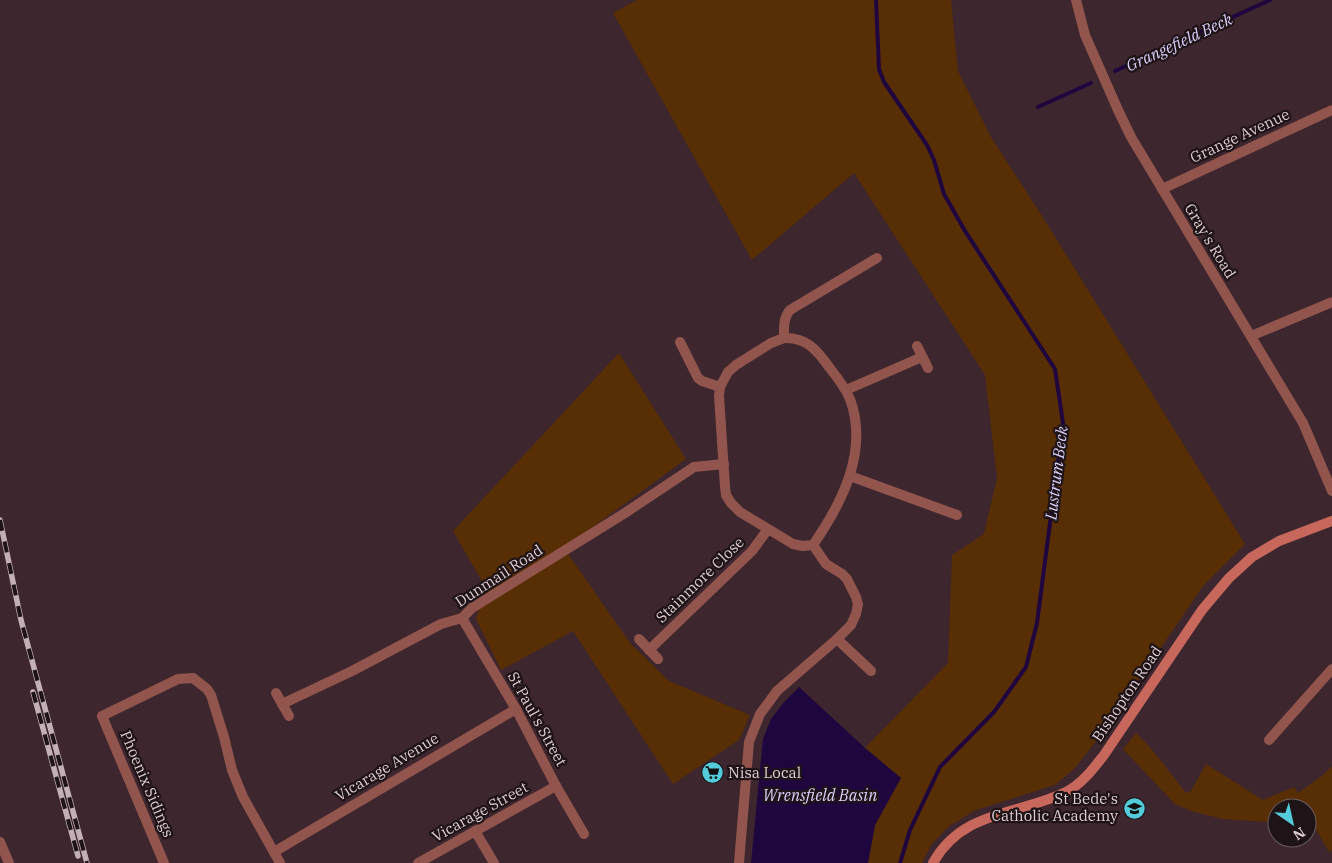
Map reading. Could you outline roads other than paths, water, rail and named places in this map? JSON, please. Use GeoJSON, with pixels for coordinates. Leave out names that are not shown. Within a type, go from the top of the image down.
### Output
{"type":"FeatureCollection","features":[{"type":"Feature","properties":{"kind":"street","name":"Gray's Road"},"geometry":{"type":"LineString","coordinates":[[1076,0],[1085,35],[1118,110],[1162,189],[1303,424],[1332,491]]}},
{"type":"Feature","properties":{"kind":"street","name":"Grange Avenue"},"geometry":{"type":"LineString","coordinates":[[1162,189],[1332,110]]}},
{"type":"Feature","properties":{"kind":"street"},"geometry":{"type":"LineString","coordinates":[[784,338],[784,321],[786,314],[790,310],[872,264]]}},
{"type":"Feature","properties":{"kind":"street"},"geometry":{"type":"LineString","coordinates":[[1251,336],[1332,302]]}},
{"type":"Feature","properties":{"kind":"street"},"geometry":{"type":"LineString","coordinates":[[784,338],[799,340],[812,346],[820,354],[846,390],[853,409],[856,436],[850,476],[840,502],[813,545],[802,546],[793,544],[740,512],[731,504],[724,487],[720,387],[728,372],[736,365],[771,343],[784,338]]}},
{"type":"Feature","properties":{"kind":"street"},"geometry":{"type":"LineString","coordinates":[[680,342],[698,378],[720,387]]}},
{"type":"Feature","properties":{"kind":"street"},"geometry":{"type":"LineString","coordinates":[[917,346],[928,368]]}},
{"type":"Feature","properties":{"kind":"street"},"geometry":{"type":"LineString","coordinates":[[846,390],[922,357]]}},
{"type":"Feature","properties":{"kind":"street","name":"Dunmail Road"},"geometry":{"type":"LineString","coordinates":[[282,704],[352,672],[441,624],[462,618],[472,608],[625,513],[694,467],[724,464]]}},
{"type":"Feature","properties":{"kind":"street"},"geometry":{"type":"LineString","coordinates":[[850,476],[957,515]]}},
{"type":"Feature","properties":{"kind":"street","name":"Bishopton Road"},"geometry":{"type":"LineString","coordinates":[[933,863],[944,846],[961,832],[978,822],[999,813],[1045,801],[1068,791],[1088,776],[1202,610],[1229,578],[1252,557],[1279,541],[1332,521]]}},
{"type":"Feature","properties":{"kind":"street","name":"Stainmore Close"},"geometry":{"type":"LineString","coordinates":[[650,650],[752,551],[768,529]]}},
{"type":"Feature","properties":{"kind":"street"},"geometry":{"type":"LineString","coordinates":[[739,863],[748,749],[753,728],[760,714],[777,690],[837,639],[850,625],[856,614],[858,604],[856,596],[847,579],[822,559],[813,545]]}},
{"type":"Feature","properties":{"kind":"street","name":"St Paul's Street"},"geometry":{"type":"LineString","coordinates":[[462,618],[516,708],[556,786],[584,834]]}},
{"type":"Feature","properties":{"kind":"street"},"geometry":{"type":"LineString","coordinates":[[639,639],[658,658]]}},
{"type":"Feature","properties":{"kind":"street"},"geometry":{"type":"LineString","coordinates":[[837,639],[871,671]]}},
{"type":"Feature","properties":{"kind":"street"},"geometry":{"type":"LineString","coordinates":[[1269,740],[1332,669]]}},
{"type":"Feature","properties":{"kind":"street","name":"Phoenix Sidings"},"geometry":{"type":"LineString","coordinates":[[164,863],[102,716],[178,679],[193,678],[207,689],[211,695],[235,779],[274,852]]}},
{"type":"Feature","properties":{"kind":"street"},"geometry":{"type":"LineString","coordinates":[[276,693],[289,716]]}},
{"type":"Feature","properties":{"kind":"street","name":"Vicarage Avenue"},"geometry":{"type":"LineString","coordinates":[[274,852],[516,708]]}},
{"type":"Feature","properties":{"kind":"street","name":"Vicarage Street"},"geometry":{"type":"LineString","coordinates":[[418,863],[556,786]]}},
{"type":"Feature","properties":{"kind":"street"},"geometry":{"type":"LineString","coordinates":[[475,832],[494,863]]}},
{"type":"Feature","properties":{"kind":"street"},"geometry":{"type":"LineString","coordinates":[[0,842],[9,863]]}},
{"type":"Feature","properties":{"kind":"street"},"geometry":{"type":"LineString","coordinates":[[274,852],[280,863]]}},
{"type":"Feature","properties":{"kind":"water","name":"Wrensfield Basin"},"geometry":{"type":"Polygon","coordinates":[[[799,687],[865,748],[901,778],[875,825],[868,863],[751,863],[763,739],[771,719],[799,687]]]}},
{"type":"Feature","properties":{"kind":"waterway","name":"Lustrum Beck"},"geometry":{"type":"LineString","coordinates":[[876,0],[879,69],[884,82],[927,145],[934,160],[944,194],[965,231],[1055,369],[1063,423],[1037,623],[1026,667],[994,712],[940,767],[910,830],[900,863]]}},
{"type":"Feature","properties":{"kind":"waterway","name":"Grangefield Beck"},"geometry":{"type":"LineString","coordinates":[[1115,71],[1270,0]]}},
{"type":"Feature","properties":{"kind":"waterway","name":"Grangefield Beck"},"geometry":{"type":"LineString","coordinates":[[1038,107],[1091,83]]}},
{"type":"Feature","properties":{"kind":"railway"},"geometry":{"type":"LineString","coordinates":[[0,520],[21,620],[87,863]]}},
{"type":"Feature","properties":{"kind":"railway"},"geometry":{"type":"LineString","coordinates":[[33,692],[78,856]]}},
{"type":"Feature","properties":{"kind":"place","name":"Nisa Local"},"geometry":{"type":"Point","coordinates":[712,773]}},
{"type":"Feature","properties":{"kind":"place","name":"St Bede's Catholic Academy"},"geometry":{"type":"Point","coordinates":[1134,808]}}]}
